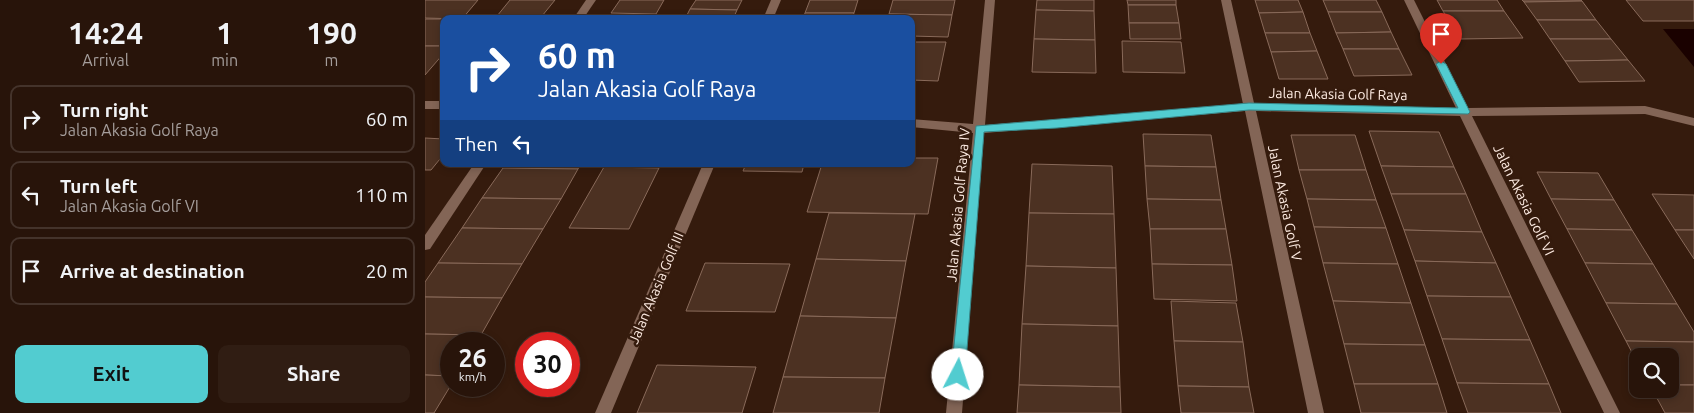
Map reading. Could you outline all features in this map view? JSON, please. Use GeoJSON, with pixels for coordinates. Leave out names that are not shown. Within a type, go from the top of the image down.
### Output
{"type":"FeatureCollection","features":[{"type":"Feature","properties":{"kind":"street"},"geometry":{"type":"LineString","coordinates":[[581,15],[591,0]]}},
{"type":"Feature","properties":{"kind":"street"},"geometry":{"type":"LineString","coordinates":[[770,15],[776,0]]}},
{"type":"Feature","properties":{"kind":"street","name":"Jalan Akasia Golf Raya IV"},"geometry":{"type":"LineString","coordinates":[[954,413],[990,0]]}},
{"type":"Feature","properties":{"kind":"street","name":"Jalan Akasia Golf V"},"geometry":{"type":"LineString","coordinates":[[1226,0],[1316,413]]}},
{"type":"Feature","properties":{"kind":"street","name":"Jalan Akasia Golf VI"},"geometry":{"type":"LineString","coordinates":[[1409,0],[1612,413]]}},
{"type":"Feature","properties":{"kind":"street"},"geometry":{"type":"LineString","coordinates":[[425,105],[440,105]]}},
{"type":"Feature","properties":{"kind":"street","name":"Jalan Akasia Golf Raya"},"geometry":{"type":"LineString","coordinates":[[915,124],[979,129],[1249,107],[1465,112],[1645,110],[1694,122]]}},
{"type":"Feature","properties":{"kind":"street"},"geometry":{"type":"LineString","coordinates":[[425,245],[478,167]]}},
{"type":"Feature","properties":{"kind":"street","name":"Jalan Akasia Golf III"},"geometry":{"type":"LineString","coordinates":[[603,413],[708,167]]}},
{"type":"Feature","properties":{"kind":"shaded area"},"geometry":{"type":"Polygon","coordinates":[[[1663,29],[1694,29],[1694,67],[1663,29]]]}},
{"type":"Feature","properties":{"kind":"building"},"geometry":{"type":"Polygon","coordinates":[[[425,0],[478,0],[465,15],[440,15],[440,18],[425,18],[425,0]]]}},
{"type":"Feature","properties":{"kind":"building"},"geometry":{"type":"Polygon","coordinates":[[[510,0],[555,0],[543,15],[498,15],[510,0]]]}},
{"type":"Feature","properties":{"kind":"building"},"geometry":{"type":"Polygon","coordinates":[[[620,0],[664,0],[656,14],[611,13],[620,0]]]}},
{"type":"Feature","properties":{"kind":"building"},"geometry":{"type":"Polygon","coordinates":[[[696,0],[742,0],[737,10],[690,9],[696,0]]]}},
{"type":"Feature","properties":{"kind":"building"},"geometry":{"type":"Polygon","coordinates":[[[810,0],[858,0],[854,13],[805,13],[810,0]]]}},
{"type":"Feature","properties":{"kind":"building"},"geometry":{"type":"Polygon","coordinates":[[[893,0],[955,0],[952,15],[889,14],[893,0]]]}},
{"type":"Feature","properties":{"kind":"building"},"geometry":{"type":"Polygon","coordinates":[[[1037,0],[1094,0],[1094,11],[1036,10],[1037,0]]]}},
{"type":"Feature","properties":{"kind":"building"},"geometry":{"type":"Polygon","coordinates":[[[1127,0],[1176,0],[1176,5],[1128,5],[1127,0]]]}},
{"type":"Feature","properties":{"kind":"building"},"geometry":{"type":"Polygon","coordinates":[[[1255,0],[1298,0],[1303,12],[1259,13],[1255,0]]]}},
{"type":"Feature","properties":{"kind":"building"},"geometry":{"type":"Polygon","coordinates":[[[1323,0],[1376,0],[1382,12],[1328,12],[1323,0]]]}},
{"type":"Feature","properties":{"kind":"building"},"geometry":{"type":"Polygon","coordinates":[[[1437,0],[1497,0],[1504,11],[1443,11],[1437,0]]]}},
{"type":"Feature","properties":{"kind":"building"},"geometry":{"type":"Polygon","coordinates":[[[1522,0],[1581,0],[1582,1],[1524,2],[1522,0]]]}},
{"type":"Feature","properties":{"kind":"building"},"geometry":{"type":"Polygon","coordinates":[[[1626,0],[1694,0],[1694,21],[1643,21],[1626,0]]]}},
{"type":"Feature","properties":{"kind":"building"},"geometry":{"type":"Polygon","coordinates":[[[1582,1],[1596,20],[1537,20],[1524,2],[1582,1]]]}},
{"type":"Feature","properties":{"kind":"building"},"geometry":{"type":"Polygon","coordinates":[[[1128,5],[1176,5],[1179,23],[1129,23],[1128,5]]]}},
{"type":"Feature","properties":{"kind":"building"},"geometry":{"type":"Polygon","coordinates":[[[690,9],[737,10],[735,15],[687,15],[690,9]]]}},
{"type":"Feature","properties":{"kind":"building"},"geometry":{"type":"Polygon","coordinates":[[[1036,10],[1094,11],[1095,40],[1034,39],[1036,10]]]}},
{"type":"Feature","properties":{"kind":"building"},"geometry":{"type":"Polygon","coordinates":[[[1443,11],[1504,11],[1523,38],[1460,39],[1443,11]]]}},
{"type":"Feature","properties":{"kind":"building"},"geometry":{"type":"Polygon","coordinates":[[[1303,12],[1310,33],[1265,33],[1259,13],[1303,12]]]}},
{"type":"Feature","properties":{"kind":"building"},"geometry":{"type":"Polygon","coordinates":[[[1328,12],[1382,12],[1391,32],[1336,33],[1328,12]]]}},
{"type":"Feature","properties":{"kind":"building"},"geometry":{"type":"Polygon","coordinates":[[[805,13],[854,13],[853,15],[804,15],[805,13]]]}},
{"type":"Feature","properties":{"kind":"building"},"geometry":{"type":"Polygon","coordinates":[[[889,14],[952,15],[948,37],[915,36],[915,15],[889,14]]]}},
{"type":"Feature","properties":{"kind":"building"},"geometry":{"type":"Polygon","coordinates":[[[425,19],[440,19],[440,46],[425,46],[425,19]]]}},
{"type":"Feature","properties":{"kind":"building"},"geometry":{"type":"Polygon","coordinates":[[[1537,20],[1596,20],[1611,39],[1550,39],[1537,20]]]}},
{"type":"Feature","properties":{"kind":"building"},"geometry":{"type":"Polygon","coordinates":[[[1129,23],[1179,23],[1181,39],[1130,39],[1129,23]]]}},
{"type":"Feature","properties":{"kind":"building"},"geometry":{"type":"Polygon","coordinates":[[[1391,32],[1399,49],[1343,49],[1336,33],[1391,32]]]}},
{"type":"Feature","properties":{"kind":"building"},"geometry":{"type":"Polygon","coordinates":[[[1265,33],[1310,33],[1317,51],[1271,52],[1265,33]]]}},
{"type":"Feature","properties":{"kind":"building"},"geometry":{"type":"Polygon","coordinates":[[[1034,39],[1095,40],[1096,73],[1032,72],[1034,39]]]}},
{"type":"Feature","properties":{"kind":"building"},"geometry":{"type":"Polygon","coordinates":[[[1550,39],[1611,39],[1628,60],[1565,61],[1550,39]]]}},
{"type":"Feature","properties":{"kind":"building"},"geometry":{"type":"Polygon","coordinates":[[[1122,41],[1181,42],[1185,73],[1123,72],[1122,41]]]}},
{"type":"Feature","properties":{"kind":"building"},"geometry":{"type":"Polygon","coordinates":[[[915,42],[946,42],[938,81],[915,80],[915,42]]]}},
{"type":"Feature","properties":{"kind":"building"},"geometry":{"type":"Polygon","coordinates":[[[425,46],[440,46],[440,58],[425,75],[425,46]]]}},
{"type":"Feature","properties":{"kind":"building"},"geometry":{"type":"Polygon","coordinates":[[[1343,49],[1399,49],[1412,75],[1354,76],[1343,49]]]}},
{"type":"Feature","properties":{"kind":"building"},"geometry":{"type":"Polygon","coordinates":[[[1317,51],[1328,79],[1279,79],[1271,52],[1317,51]]]}},
{"type":"Feature","properties":{"kind":"building"},"geometry":{"type":"Polygon","coordinates":[[[1628,60],[1645,81],[1579,82],[1565,61],[1628,60]]]}},
{"type":"Feature","properties":{"kind":"building"},"geometry":{"type":"Polygon","coordinates":[[[1369,131],[1439,132],[1454,167],[1381,166],[1369,131]]]}},
{"type":"Feature","properties":{"kind":"building"},"geometry":{"type":"Polygon","coordinates":[[[1143,134],[1211,135],[1216,167],[1145,166],[1143,134]]]}},
{"type":"Feature","properties":{"kind":"building"},"geometry":{"type":"Polygon","coordinates":[[[1291,135],[1355,135],[1366,170],[1299,170],[1291,135]]]}},
{"type":"Feature","properties":{"kind":"building"},"geometry":{"type":"Polygon","coordinates":[[[425,138],[440,139],[440,159],[431,170],[425,170],[425,138]]]}},
{"type":"Feature","properties":{"kind":"building"},"geometry":{"type":"Polygon","coordinates":[[[915,158],[938,158],[928,214],[807,212],[821,167],[915,167],[915,158]]]}},
{"type":"Feature","properties":{"kind":"building"},"geometry":{"type":"Polygon","coordinates":[[[1032,164],[1112,166],[1114,214],[1029,213],[1032,164]]]}},
{"type":"Feature","properties":{"kind":"building"},"geometry":{"type":"Polygon","coordinates":[[[1145,166],[1216,167],[1221,200],[1147,199],[1145,166]]]}},
{"type":"Feature","properties":{"kind":"building"},"geometry":{"type":"Polygon","coordinates":[[[1381,166],[1454,167],[1466,194],[1391,194],[1381,166]]]}},
{"type":"Feature","properties":{"kind":"building"},"geometry":{"type":"Polygon","coordinates":[[[504,167],[579,167],[578,169],[504,167]]]}},
{"type":"Feature","properties":{"kind":"building"},"geometry":{"type":"Polygon","coordinates":[[[604,167],[660,167],[659,168],[604,167]]]}},
{"type":"Feature","properties":{"kind":"building"},"geometry":{"type":"Polygon","coordinates":[[[604,167],[659,168],[629,229],[569,228],[604,167]]]}},
{"type":"Feature","properties":{"kind":"building"},"geometry":{"type":"Polygon","coordinates":[[[745,167],[803,167],[802,172],[743,171],[745,167]]]}},
{"type":"Feature","properties":{"kind":"building"},"geometry":{"type":"Polygon","coordinates":[[[503,168],[578,169],[561,199],[482,198],[503,168]]]}},
{"type":"Feature","properties":{"kind":"building"},"geometry":{"type":"Polygon","coordinates":[[[1299,170],[1366,170],[1376,200],[1307,199],[1299,170]]]}},
{"type":"Feature","properties":{"kind":"building"},"geometry":{"type":"Polygon","coordinates":[[[1537,172],[1598,173],[1614,200],[1551,199],[1537,172]]]}},
{"type":"Feature","properties":{"kind":"building"},"geometry":{"type":"Polygon","coordinates":[[[1391,194],[1466,194],[1482,232],[1404,230],[1391,194]]]}},
{"type":"Feature","properties":{"kind":"building"},"geometry":{"type":"Polygon","coordinates":[[[1652,194],[1694,195],[1694,230],[1675,230],[1652,194]]]}},
{"type":"Feature","properties":{"kind":"building"},"geometry":{"type":"Polygon","coordinates":[[[482,198],[561,199],[543,229],[462,228],[482,198]]]}},
{"type":"Feature","properties":{"kind":"building"},"geometry":{"type":"Polygon","coordinates":[[[1147,199],[1221,200],[1226,229],[1150,229],[1147,199]]]}},
{"type":"Feature","properties":{"kind":"building"},"geometry":{"type":"Polygon","coordinates":[[[1307,199],[1376,200],[1386,228],[1314,227],[1307,199]]]}},
{"type":"Feature","properties":{"kind":"building"},"geometry":{"type":"Polygon","coordinates":[[[1551,199],[1614,200],[1632,230],[1567,229],[1551,199]]]}},
{"type":"Feature","properties":{"kind":"building"},"geometry":{"type":"Polygon","coordinates":[[[829,213],[915,214],[906,261],[816,259],[829,213]]]}},
{"type":"Feature","properties":{"kind":"building"},"geometry":{"type":"Polygon","coordinates":[[[1029,213],[1114,214],[1116,268],[1026,266],[1029,213]]]}},
{"type":"Feature","properties":{"kind":"building"},"geometry":{"type":"Polygon","coordinates":[[[1314,227],[1386,228],[1398,264],[1323,263],[1314,227]]]}},
{"type":"Feature","properties":{"kind":"building"},"geometry":{"type":"Polygon","coordinates":[[[462,228],[543,229],[522,264],[438,263],[462,228]]]}},
{"type":"Feature","properties":{"kind":"building"},"geometry":{"type":"Polygon","coordinates":[[[1150,229],[1226,229],[1232,265],[1152,264],[1150,229]]]}},
{"type":"Feature","properties":{"kind":"building"},"geometry":{"type":"Polygon","coordinates":[[[1567,229],[1632,230],[1653,264],[1585,263],[1567,229]]]}},
{"type":"Feature","properties":{"kind":"building"},"geometry":{"type":"Polygon","coordinates":[[[1404,230],[1482,232],[1496,263],[1415,261],[1404,230]]]}},
{"type":"Feature","properties":{"kind":"building"},"geometry":{"type":"Polygon","coordinates":[[[1675,230],[1694,230],[1694,259],[1675,230]]]}},
{"type":"Feature","properties":{"kind":"building"},"geometry":{"type":"Polygon","coordinates":[[[816,259],[906,261],[896,318],[800,316],[816,259]]]}},
{"type":"Feature","properties":{"kind":"building"},"geometry":{"type":"Polygon","coordinates":[[[1415,261],[1496,263],[1511,297],[1427,296],[1415,261]]]}},
{"type":"Feature","properties":{"kind":"building"},"geometry":{"type":"Polygon","coordinates":[[[438,263],[522,264],[502,298],[425,297],[425,282],[438,263]]]}},
{"type":"Feature","properties":{"kind":"building"},"geometry":{"type":"Polygon","coordinates":[[[705,263],[790,264],[775,312],[686,311],[705,263]]]}},
{"type":"Feature","properties":{"kind":"building"},"geometry":{"type":"Polygon","coordinates":[[[1323,263],[1398,264],[1411,303],[1333,301],[1323,263]]]}},
{"type":"Feature","properties":{"kind":"building"},"geometry":{"type":"Polygon","coordinates":[[[1585,263],[1653,264],[1677,304],[1606,303],[1585,263]]]}},
{"type":"Feature","properties":{"kind":"building"},"geometry":{"type":"Polygon","coordinates":[[[1152,264],[1232,265],[1237,301],[1154,299],[1152,264]]]}},
{"type":"Feature","properties":{"kind":"building"},"geometry":{"type":"Polygon","coordinates":[[[1026,266],[1116,268],[1118,326],[1022,324],[1026,266]]]}},
{"type":"Feature","properties":{"kind":"building"},"geometry":{"type":"Polygon","coordinates":[[[1427,296],[1511,297],[1530,340],[1442,339],[1427,296]]]}},
{"type":"Feature","properties":{"kind":"building"},"geometry":{"type":"Polygon","coordinates":[[[425,297],[502,298],[483,332],[425,334],[425,297]]]}},
{"type":"Feature","properties":{"kind":"building"},"geometry":{"type":"Polygon","coordinates":[[[1171,301],[1236,303],[1243,342],[1174,341],[1171,301]]]}},
{"type":"Feature","properties":{"kind":"building"},"geometry":{"type":"Polygon","coordinates":[[[1333,301],[1411,303],[1425,345],[1344,344],[1333,301]]]}},
{"type":"Feature","properties":{"kind":"building"},"geometry":{"type":"Polygon","coordinates":[[[1606,303],[1677,304],[1694,332],[1694,342],[1626,341],[1606,303]]]}},
{"type":"Feature","properties":{"kind":"building"},"geometry":{"type":"Polygon","coordinates":[[[800,316],[896,318],[885,378],[783,377],[800,316]]]}},
{"type":"Feature","properties":{"kind":"building"},"geometry":{"type":"Polygon","coordinates":[[[1022,324],[1118,326],[1120,387],[1019,385],[1022,324]]]}},
{"type":"Feature","properties":{"kind":"building"},"geometry":{"type":"Polygon","coordinates":[[[425,334],[440,334],[440,376],[425,375],[425,334]]]}},
{"type":"Feature","properties":{"kind":"building"},"geometry":{"type":"Polygon","coordinates":[[[1442,339],[1530,340],[1549,384],[1457,383],[1442,339]]]}},
{"type":"Feature","properties":{"kind":"building"},"geometry":{"type":"Polygon","coordinates":[[[1174,341],[1243,342],[1249,387],[1178,386],[1174,341]]]}},
{"type":"Feature","properties":{"kind":"building"},"geometry":{"type":"Polygon","coordinates":[[[1626,341],[1694,342],[1694,385],[1679,385],[1679,348],[1630,348],[1626,341]]]}},
{"type":"Feature","properties":{"kind":"building"},"geometry":{"type":"Polygon","coordinates":[[[1344,344],[1425,345],[1438,384],[1354,384],[1344,344]]]}},
{"type":"Feature","properties":{"kind":"building"},"geometry":{"type":"Polygon","coordinates":[[[657,365],[756,367],[742,413],[637,413],[657,365]]]}},
{"type":"Feature","properties":{"kind":"building"},"geometry":{"type":"Polygon","coordinates":[[[425,375],[440,376],[440,397],[444,397],[434,413],[425,413],[425,375]]]}},
{"type":"Feature","properties":{"kind":"building"},"geometry":{"type":"Polygon","coordinates":[[[783,377],[885,378],[879,413],[773,413],[783,377]]]}},
{"type":"Feature","properties":{"kind":"building"},"geometry":{"type":"Polygon","coordinates":[[[1457,383],[1549,384],[1561,413],[1468,413],[1457,383]]]}},
{"type":"Feature","properties":{"kind":"building"},"geometry":{"type":"Polygon","coordinates":[[[1354,384],[1438,384],[1447,413],[1361,413],[1354,384]]]}},
{"type":"Feature","properties":{"kind":"building"},"geometry":{"type":"Polygon","coordinates":[[[1019,385],[1120,387],[1121,413],[1017,413],[1019,385]]]}},
{"type":"Feature","properties":{"kind":"building"},"geometry":{"type":"Polygon","coordinates":[[[1679,385],[1694,385],[1694,413],[1665,413],[1657,398],[1679,398],[1679,385]]]}},
{"type":"Feature","properties":{"kind":"building"},"geometry":{"type":"Polygon","coordinates":[[[1178,386],[1249,387],[1254,413],[1181,413],[1178,386]]]}},
{"type":"Feature","properties":{"kind":"route"},"geometry":{"type":"LineString","coordinates":[[958,375],[979,129],[1249,107],[1465,112],[1441,64]]}}]}
